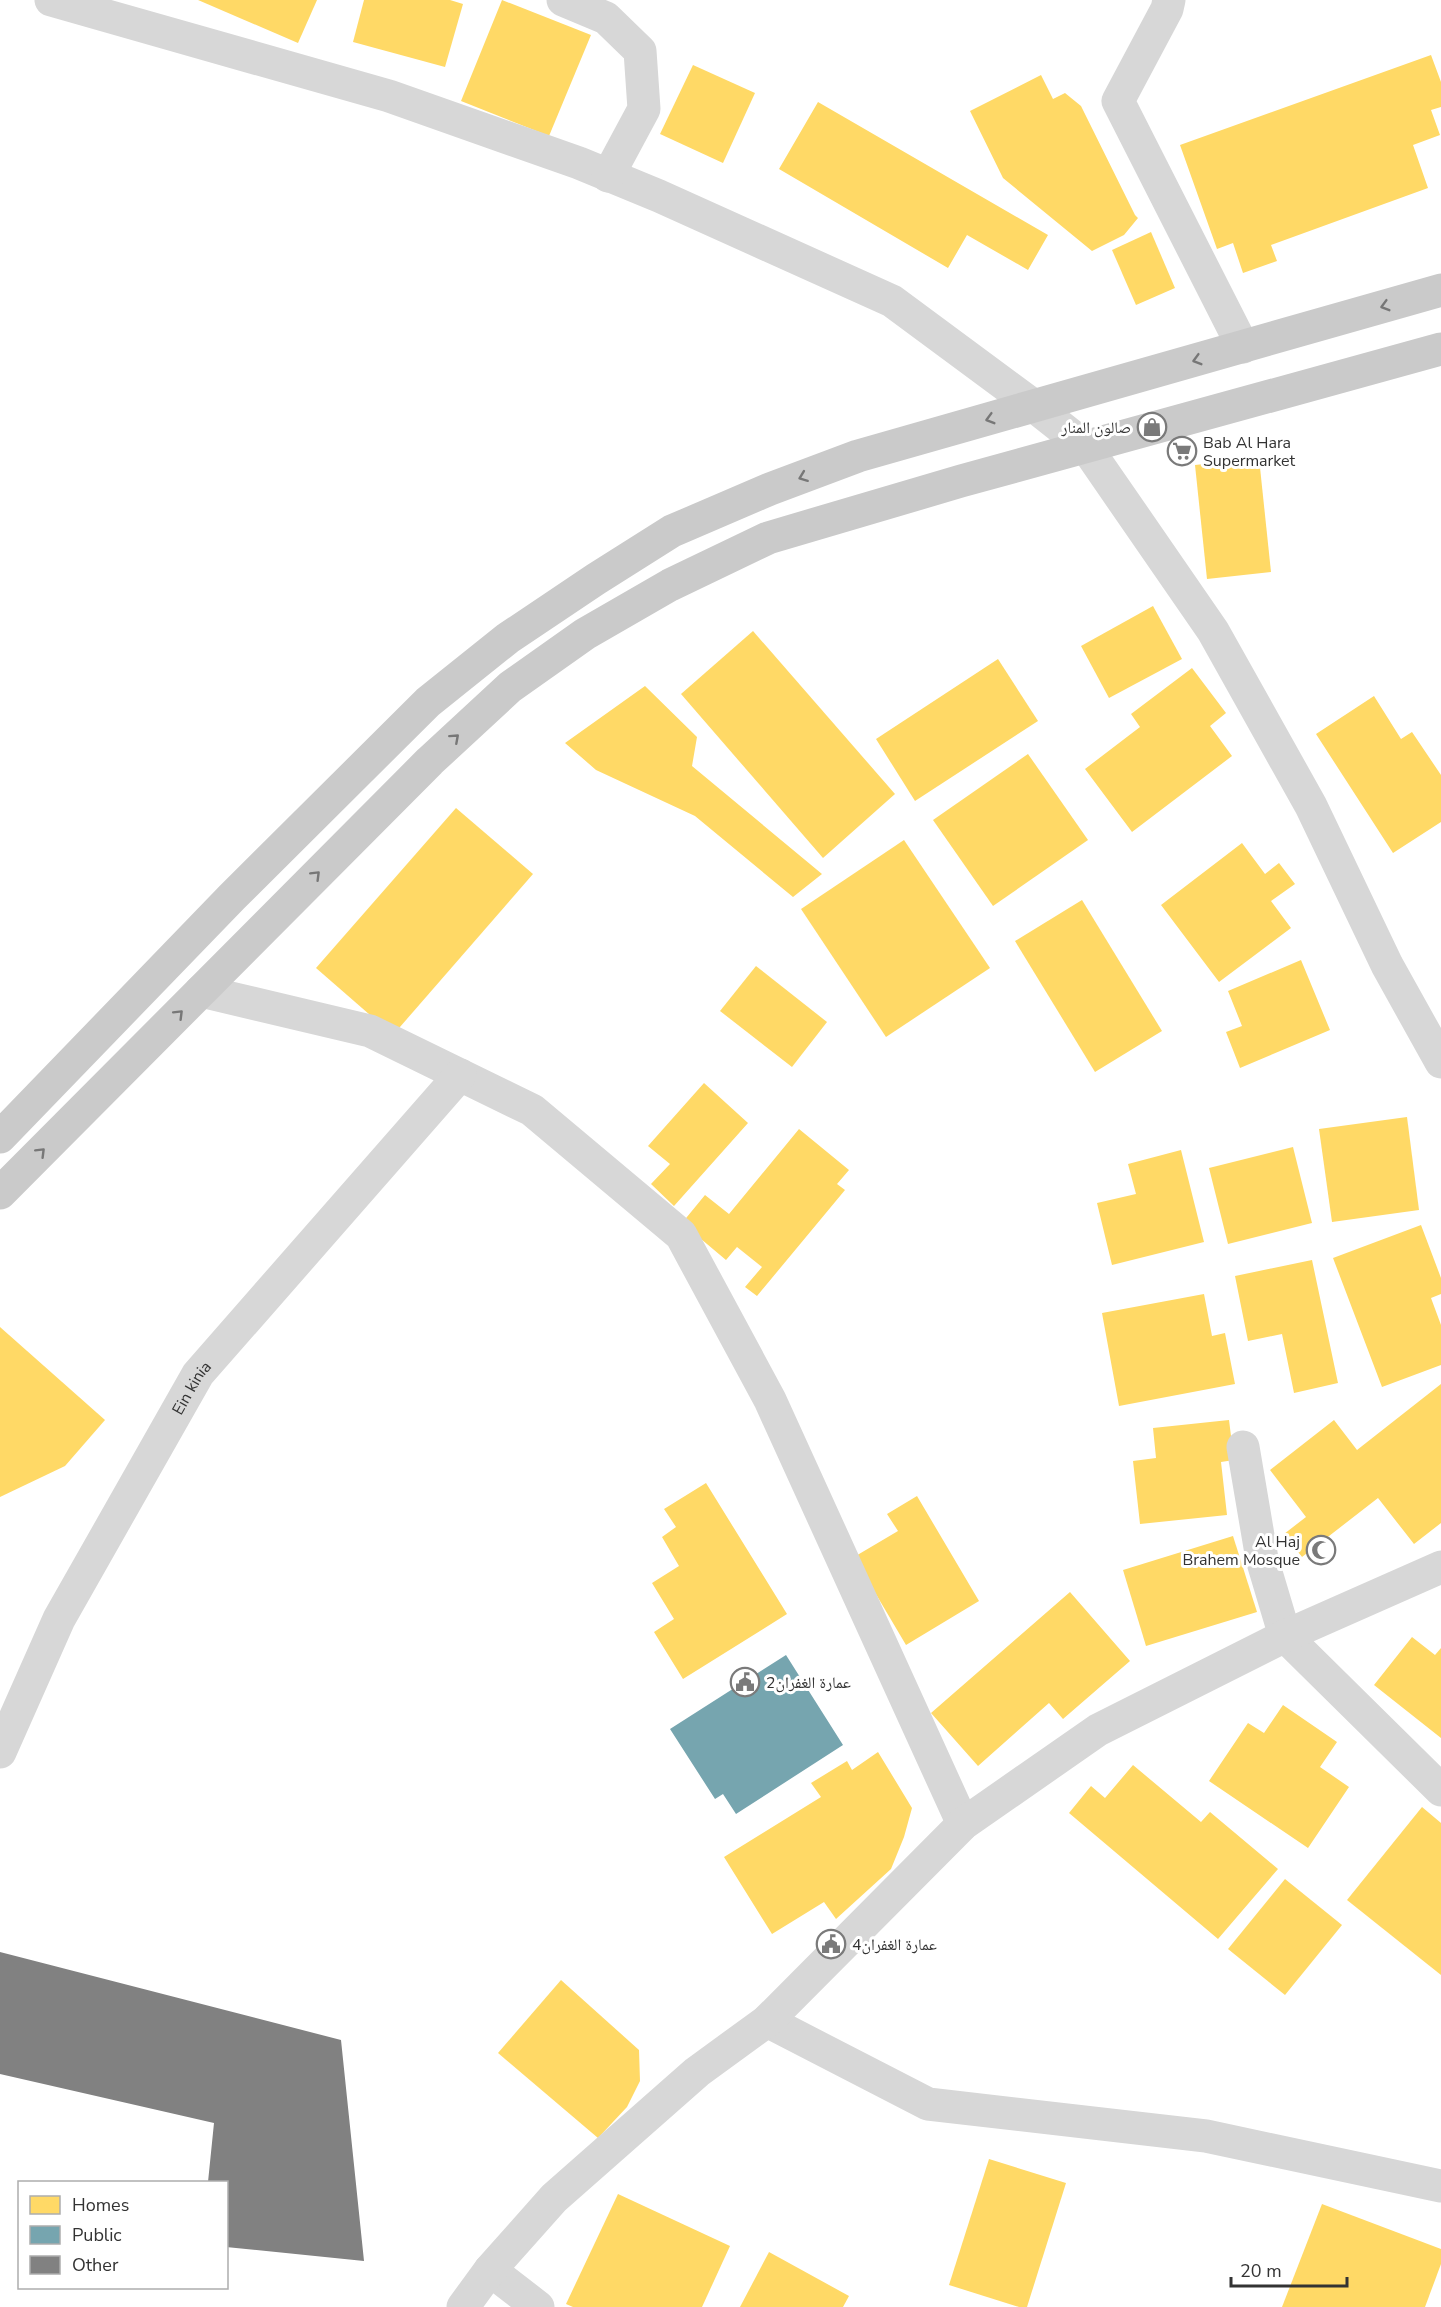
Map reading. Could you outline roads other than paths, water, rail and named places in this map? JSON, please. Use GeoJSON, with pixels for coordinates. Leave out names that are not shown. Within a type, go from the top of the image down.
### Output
{"type":"FeatureCollection","features":[{"type":"Feature","properties":{"kind":"main road"},"geometry":{"type":"LineString","coordinates":[[0,1137],[240,888],[428,702],[508,638],[672,531],[770,489],[858,456],[1441,290]]}},
{"type":"Feature","properties":{"kind":"main road"},"geometry":{"type":"LineString","coordinates":[[0,1193],[430,761],[510,687],[585,634],[670,585],[768,538],[1441,349]]}},
{"type":"Feature","properties":{"kind":"street"},"geometry":{"type":"LineString","coordinates":[[51,0],[389,96],[579,164],[669,201],[892,301],[1034,406],[1086,447],[1213,632],[1311,806],[1388,965],[1441,1062]]}},
{"type":"Feature","properties":{"kind":"street"},"geometry":{"type":"LineString","coordinates":[[563,0],[606,18],[640,51],[644,109],[608,176]]}},
{"type":"Feature","properties":{"kind":"street"},"geometry":{"type":"LineString","coordinates":[[1169,0],[1167,9],[1118,101],[1243,347]]}},
{"type":"Feature","properties":{"kind":"street"},"geometry":{"type":"LineString","coordinates":[[201,991],[370,1031],[532,1110],[681,1235],[770,1400],[963,1824]]}},
{"type":"Feature","properties":{"kind":"street","name":"Ein kinia"},"geometry":{"type":"LineString","coordinates":[[0,1752],[59,1619],[198,1374],[460,1075]]}},
{"type":"Feature","properties":{"kind":"street"},"geometry":{"type":"LineString","coordinates":[[1243,1447],[1263,1559],[1286,1636],[1441,1790]]}},
{"type":"Feature","properties":{"kind":"street"},"geometry":{"type":"LineString","coordinates":[[463,2307],[490,2270],[563,2190],[697,2072],[767,2021],[963,1824],[1098,1730],[1286,1636],[1441,1567]]}},
{"type":"Feature","properties":{"kind":"street"},"geometry":{"type":"LineString","coordinates":[[767,2021],[928,2104],[1206,2136],[1441,2186]]}},
{"type":"Feature","properties":{"kind":"street"},"geometry":{"type":"LineString","coordinates":[[490,2270],[538,2307]]}},
{"type":"Feature","properties":{"kind":"place","name":"صالون المنار"},"geometry":{"type":"Point","coordinates":[1152,427]}},
{"type":"Feature","properties":{"kind":"place","name":"Bab Al Hara Supermarket"},"geometry":{"type":"Point","coordinates":[1182,451]}},
{"type":"Feature","properties":{"kind":"place","name":"Al Haj Brahem Mosque"},"geometry":{"type":"Point","coordinates":[1321,1550]}},
{"type":"Feature","properties":{"kind":"place","name":"عمارة الغفران2"},"geometry":{"type":"Point","coordinates":[745,1682]}},
{"type":"Feature","properties":{"kind":"place","name":"عمارة الغفران4"},"geometry":{"type":"Point","coordinates":[831,1944]}}]}
